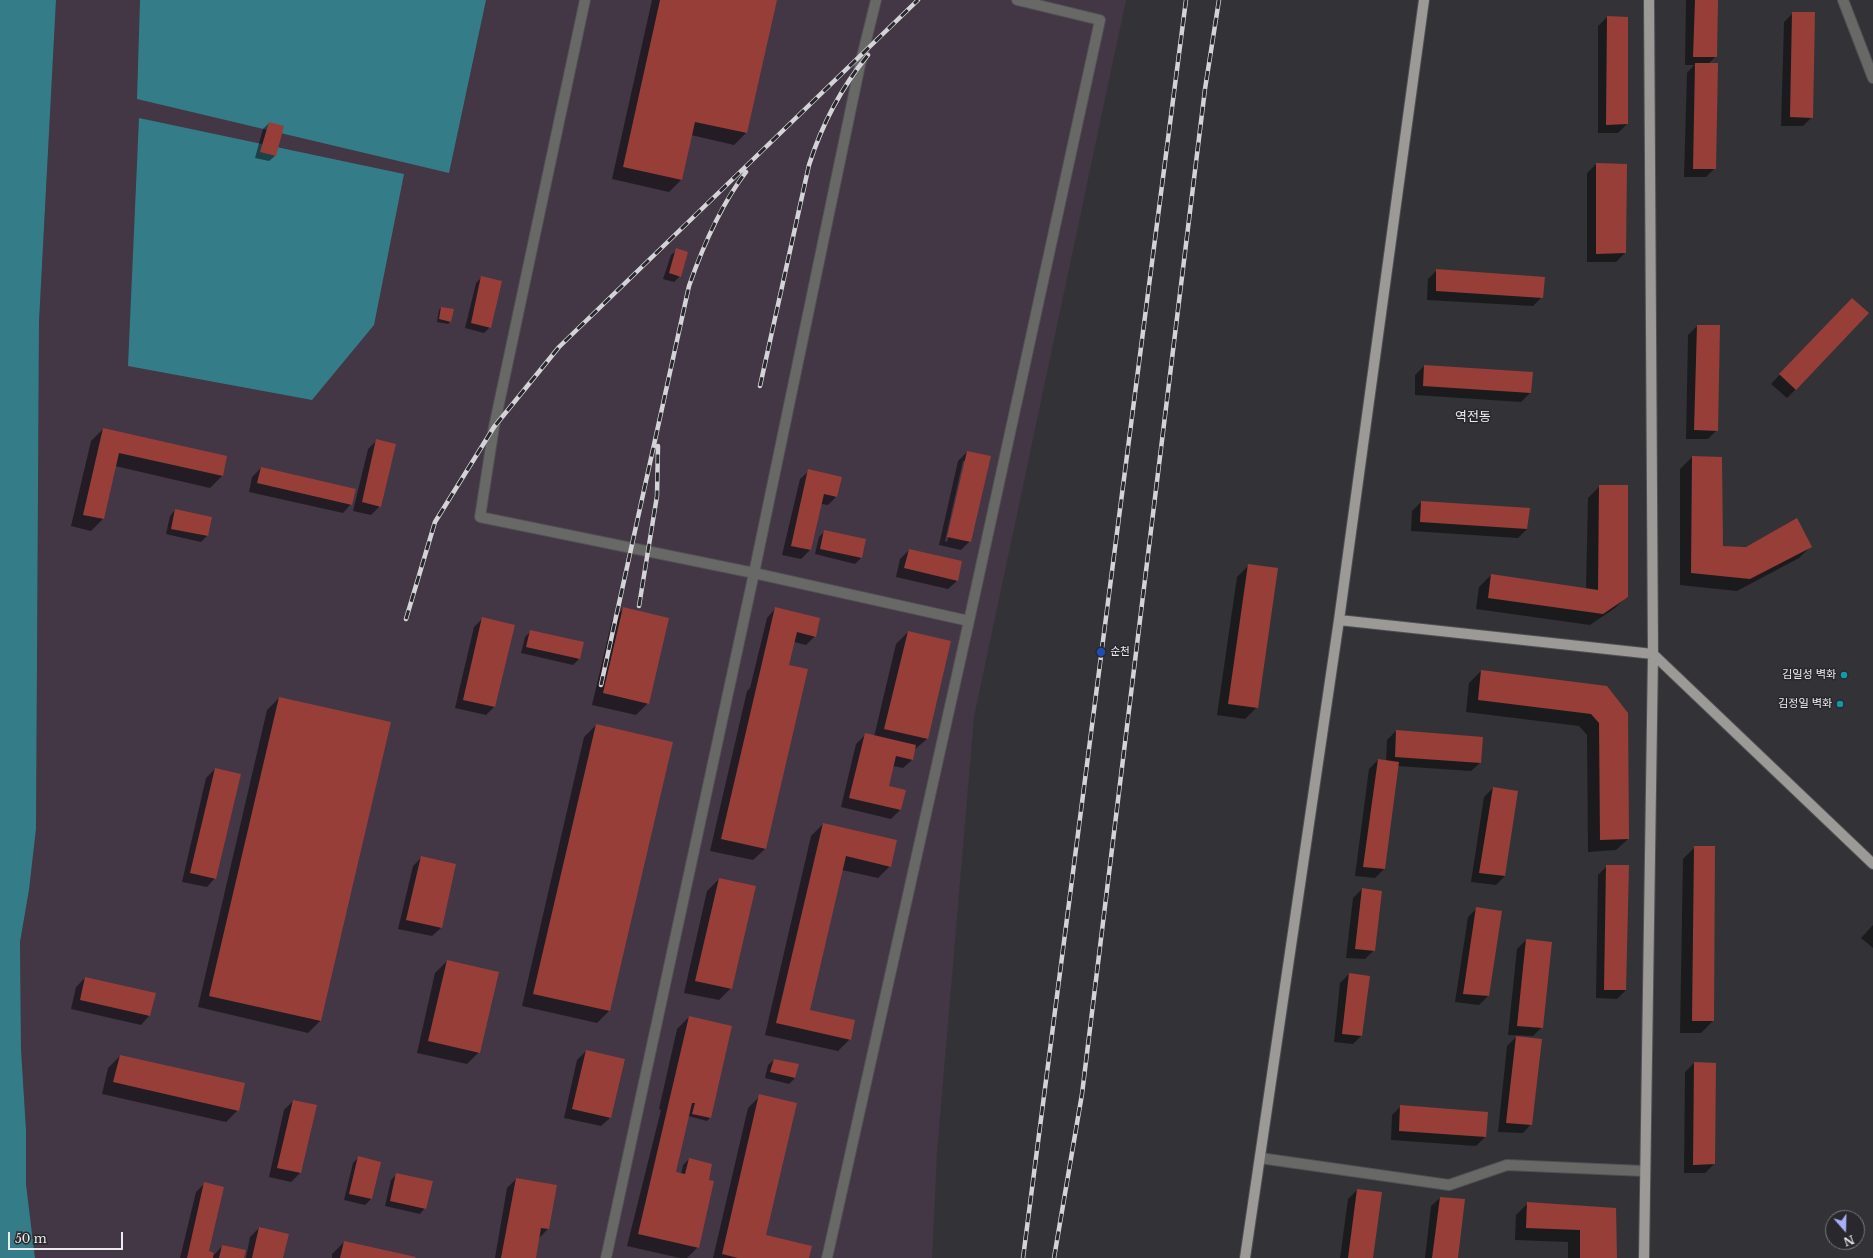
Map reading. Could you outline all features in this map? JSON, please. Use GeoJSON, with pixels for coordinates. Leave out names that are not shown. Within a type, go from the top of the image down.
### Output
{"type":"FeatureCollection","features":[{"type":"Feature","properties":{"kind":"main road"},"geometry":{"type":"LineString","coordinates":[[1245,1258],[1339,620],[1424,0]]}},
{"type":"Feature","properties":{"kind":"main road"},"geometry":{"type":"LineString","coordinates":[[1644,1258],[1644,1171],[1653,654],[1649,0]]}},
{"type":"Feature","properties":{"kind":"main road"},"geometry":{"type":"LineString","coordinates":[[1339,620],[1653,654],[1873,864]]}},
{"type":"Feature","properties":{"kind":"street"},"geometry":{"type":"LineString","coordinates":[[585,0],[494,427],[480,517],[754,573],[969,621]]}},
{"type":"Feature","properties":{"kind":"street"},"geometry":{"type":"LineString","coordinates":[[606,1258],[754,573],[859,72],[876,0]]}},
{"type":"Feature","properties":{"kind":"street"},"geometry":{"type":"LineString","coordinates":[[827,1258],[969,621],[1100,20],[1017,0]]}},
{"type":"Feature","properties":{"kind":"street"},"geometry":{"type":"LineString","coordinates":[[1843,0],[1873,78]]}},
{"type":"Feature","properties":{"kind":"street"},"geometry":{"type":"LineString","coordinates":[[1260,1158],[1448,1185],[1507,1165],[1644,1171]]}},
{"type":"Feature","properties":{"kind":"shaded area"},"geometry":{"type":"Polygon","coordinates":[[[56,0],[1126,0],[974,717],[937,1153],[932,1258],[35,1258],[26,1184],[26,1130],[21,1049],[20,942],[29,890],[36,829],[39,322],[56,0]]]}},
{"type":"Feature","properties":{"kind":"water"},"geometry":{"type":"Polygon","coordinates":[[[0,0],[56,0],[39,322],[36,829],[29,890],[20,942],[21,1049],[26,1130],[26,1184],[35,1258],[0,1258],[0,0]]]}},
{"type":"Feature","properties":{"kind":"water"},"geometry":{"type":"Polygon","coordinates":[[[140,0],[486,0],[449,173],[137,99],[140,0]]]}},
{"type":"Feature","properties":{"kind":"water"},"geometry":{"type":"Polygon","coordinates":[[[139,118],[404,174],[374,325],[312,400],[128,366],[139,118]]]}},
{"type":"Feature","properties":{"kind":"building"},"geometry":{"type":"Polygon","coordinates":[[[660,0],[777,0],[747,133],[695,122],[682,180],[623,167],[660,0]]]}},
{"type":"Feature","properties":{"kind":"building"},"geometry":{"type":"Polygon","coordinates":[[[1695,0],[1718,0],[1717,57],[1693,57],[1695,0]]]}},
{"type":"Feature","properties":{"kind":"building"},"geometry":{"type":"Polygon","coordinates":[[[1792,12],[1815,12],[1813,118],[1790,117],[1792,12]]]}},
{"type":"Feature","properties":{"kind":"building"},"geometry":{"type":"Polygon","coordinates":[[[1607,16],[1628,17],[1628,124],[1606,125],[1607,16]]]}},
{"type":"Feature","properties":{"kind":"building"},"geometry":{"type":"Polygon","coordinates":[[[1695,63],[1718,63],[1716,169],[1693,169],[1695,63]]]}},
{"type":"Feature","properties":{"kind":"building"},"geometry":{"type":"Polygon","coordinates":[[[269,122],[284,126],[276,156],[260,152],[269,122]]]}},
{"type":"Feature","properties":{"kind":"building"},"geometry":{"type":"Polygon","coordinates":[[[1596,163],[1627,164],[1626,253],[1596,254],[1596,163]]]}},
{"type":"Feature","properties":{"kind":"building"},"geometry":{"type":"Polygon","coordinates":[[[676,248],[688,252],[681,277],[669,273],[676,248]]]}},
{"type":"Feature","properties":{"kind":"building"},"geometry":{"type":"Polygon","coordinates":[[[1436,269],[1545,277],[1543,298],[1436,291],[1436,269]]]}},
{"type":"Feature","properties":{"kind":"building"},"geometry":{"type":"Polygon","coordinates":[[[481,276],[502,281],[491,328],[471,323],[481,276]]]}},
{"type":"Feature","properties":{"kind":"building"},"geometry":{"type":"Polygon","coordinates":[[[1852,298],[1869,313],[1796,390],[1779,374],[1852,298]]]}},
{"type":"Feature","properties":{"kind":"building"},"geometry":{"type":"Polygon","coordinates":[[[441,307],[454,309],[451,322],[439,319],[441,307]]]}},
{"type":"Feature","properties":{"kind":"building"},"geometry":{"type":"Polygon","coordinates":[[[1697,325],[1720,325],[1718,431],[1694,430],[1697,325]]]}},
{"type":"Feature","properties":{"kind":"building"},"geometry":{"type":"Polygon","coordinates":[[[1424,365],[1533,372],[1531,393],[1423,386],[1424,365]]]}},
{"type":"Feature","properties":{"kind":"building"},"geometry":{"type":"Polygon","coordinates":[[[103,428],[227,456],[223,476],[119,453],[104,519],[83,515],[103,428]]]}},
{"type":"Feature","properties":{"kind":"building"},"geometry":{"type":"Polygon","coordinates":[[[376,439],[396,444],[381,507],[362,502],[376,439]]]}},
{"type":"Feature","properties":{"kind":"building"},"geometry":{"type":"Polygon","coordinates":[[[967,451],[991,456],[971,542],[947,537],[967,451]]]}},
{"type":"Feature","properties":{"kind":"building"},"geometry":{"type":"Polygon","coordinates":[[[1692,456],[1722,457],[1723,546],[1746,547],[1797,518],[1812,547],[1750,579],[1691,573],[1692,456]]]}},
{"type":"Feature","properties":{"kind":"building"},"geometry":{"type":"Polygon","coordinates":[[[261,467],[356,489],[352,505],[257,483],[261,467]]]}},
{"type":"Feature","properties":{"kind":"building"},"geometry":{"type":"Polygon","coordinates":[[[808,469],[842,477],[837,497],[824,494],[811,550],[791,546],[808,469]]]}},
{"type":"Feature","properties":{"kind":"building"},"geometry":{"type":"Polygon","coordinates":[[[1599,485],[1628,485],[1628,597],[1603,614],[1488,598],[1491,574],[1598,590],[1599,485]]]}},
{"type":"Feature","properties":{"kind":"building"},"geometry":{"type":"Polygon","coordinates":[[[1421,501],[1530,508],[1527,529],[1420,522],[1421,501]]]}},
{"type":"Feature","properties":{"kind":"building"},"geometry":{"type":"Polygon","coordinates":[[[175,509],[212,517],[208,536],[171,529],[175,509]]]}},
{"type":"Feature","properties":{"kind":"building"},"geometry":{"type":"Polygon","coordinates":[[[824,530],[866,539],[862,558],[820,549],[824,530]]]}},
{"type":"Feature","properties":{"kind":"building"},"geometry":{"type":"Polygon","coordinates":[[[909,549],[962,561],[958,581],[904,568],[909,549]]]}},
{"type":"Feature","properties":{"kind":"building"},"geometry":{"type":"Polygon","coordinates":[[[1248,564],[1278,568],[1258,708],[1228,704],[1248,564]]]}},
{"type":"Feature","properties":{"kind":"building"},"geometry":{"type":"Polygon","coordinates":[[[623,607],[669,618],[649,704],[603,693],[623,607]]]}},
{"type":"Feature","properties":{"kind":"building"},"geometry":{"type":"Polygon","coordinates":[[[775,607],[820,618],[816,637],[797,632],[789,665],[808,669],[766,849],[721,839],[775,607]]]}},
{"type":"Feature","properties":{"kind":"building"},"geometry":{"type":"Polygon","coordinates":[[[482,617],[515,625],[495,707],[463,700],[482,617]]]}},
{"type":"Feature","properties":{"kind":"building"},"geometry":{"type":"Polygon","coordinates":[[[530,630],[584,642],[580,659],[526,647],[530,630]]]}},
{"type":"Feature","properties":{"kind":"building"},"geometry":{"type":"Polygon","coordinates":[[[908,631],[951,641],[928,739],[884,729],[908,631]]]}},
{"type":"Feature","properties":{"kind":"building"},"geometry":{"type":"Polygon","coordinates":[[[1481,670],[1607,686],[1628,713],[1629,839],[1600,840],[1599,723],[1591,714],[1478,700],[1481,670]]]}},
{"type":"Feature","properties":{"kind":"building"},"geometry":{"type":"Polygon","coordinates":[[[279,697],[391,722],[321,1021],[209,996],[279,697]]]}},
{"type":"Feature","properties":{"kind":"building"},"geometry":{"type":"Polygon","coordinates":[[[596,724],[673,742],[610,1011],[533,994],[596,724]]]}},
{"type":"Feature","properties":{"kind":"building"},"geometry":{"type":"Polygon","coordinates":[[[1396,730],[1483,737],[1481,763],[1395,757],[1396,730]]]}},
{"type":"Feature","properties":{"kind":"building"},"geometry":{"type":"Polygon","coordinates":[[[865,733],[916,745],[913,760],[896,756],[889,786],[906,790],[901,810],[849,798],[865,733]]]}},
{"type":"Feature","properties":{"kind":"building"},"geometry":{"type":"Polygon","coordinates":[[[1378,759],[1399,762],[1385,869],[1363,867],[1378,759]]]}},
{"type":"Feature","properties":{"kind":"building"},"geometry":{"type":"Polygon","coordinates":[[[215,768],[241,774],[216,879],[190,873],[215,768]]]}},
{"type":"Feature","properties":{"kind":"building"},"geometry":{"type":"Polygon","coordinates":[[[1493,787],[1518,791],[1505,876],[1479,873],[1493,787]]]}},
{"type":"Feature","properties":{"kind":"building"},"geometry":{"type":"Polygon","coordinates":[[[823,823],[897,840],[891,867],[846,856],[810,1010],[855,1020],[851,1040],[776,1023],[823,823]]]}},
{"type":"Feature","properties":{"kind":"building"},"geometry":{"type":"Polygon","coordinates":[[[1694,846],[1715,846],[1714,1021],[1692,1021],[1694,846]]]}},
{"type":"Feature","properties":{"kind":"building"},"geometry":{"type":"Polygon","coordinates":[[[421,856],[456,864],[442,928],[406,920],[421,856]]]}},
{"type":"Feature","properties":{"kind":"building"},"geometry":{"type":"Polygon","coordinates":[[[1606,865],[1629,865],[1626,990],[1604,990],[1606,865]]]}},
{"type":"Feature","properties":{"kind":"building"},"geometry":{"type":"Polygon","coordinates":[[[719,878],[756,886],[732,989],[695,981],[719,878]]]}},
{"type":"Feature","properties":{"kind":"building"},"geometry":{"type":"Polygon","coordinates":[[[1362,888],[1382,891],[1375,951],[1355,949],[1362,888]]]}},
{"type":"Feature","properties":{"kind":"building"},"geometry":{"type":"Polygon","coordinates":[[[1476,907],[1502,911],[1489,996],[1463,994],[1476,907]]]}},
{"type":"Feature","properties":{"kind":"building"},"geometry":{"type":"Polygon","coordinates":[[[1526,939],[1552,942],[1543,1028],[1517,1026],[1526,939]]]}},
{"type":"Feature","properties":{"kind":"building"},"geometry":{"type":"Polygon","coordinates":[[[447,960],[499,972],[480,1053],[428,1041],[447,960]]]}},
{"type":"Feature","properties":{"kind":"building"},"geometry":{"type":"Polygon","coordinates":[[[1349,973],[1370,976],[1362,1036],[1342,1034],[1349,973]]]}},
{"type":"Feature","properties":{"kind":"building"},"geometry":{"type":"Polygon","coordinates":[[[85,977],[156,993],[150,1016],[80,1000],[85,977]]]}},
{"type":"Feature","properties":{"kind":"building"},"geometry":{"type":"Polygon","coordinates":[[[689,1016],[732,1026],[711,1118],[692,1114],[695,1103],[692,1103],[676,1172],[685,1174],[689,1158],[712,1164],[709,1180],[714,1181],[699,1248],[638,1234],[689,1016]]]}},
{"type":"Feature","properties":{"kind":"building"},"geometry":{"type":"Polygon","coordinates":[[[1516,1036],[1542,1039],[1532,1125],[1506,1123],[1516,1036]]]}},
{"type":"Feature","properties":{"kind":"building"},"geometry":{"type":"Polygon","coordinates":[[[586,1050],[625,1059],[611,1118],[572,1109],[586,1050]]]}},
{"type":"Feature","properties":{"kind":"building"},"geometry":{"type":"Polygon","coordinates":[[[120,1055],[245,1083],[239,1111],[113,1082],[120,1055]]]}},
{"type":"Feature","properties":{"kind":"building"},"geometry":{"type":"Polygon","coordinates":[[[774,1059],[799,1064],[795,1078],[770,1072],[774,1059]]]}},
{"type":"Feature","properties":{"kind":"building"},"geometry":{"type":"Polygon","coordinates":[[[1694,1062],[1716,1063],[1715,1164],[1693,1165],[1694,1062]]]}},
{"type":"Feature","properties":{"kind":"building"},"geometry":{"type":"Polygon","coordinates":[[[759,1094],[797,1103],[766,1235],[812,1246],[809,1258],[738,1258],[722,1254],[759,1094]]]}},
{"type":"Feature","properties":{"kind":"building"},"geometry":{"type":"Polygon","coordinates":[[[293,1100],[317,1105],[301,1173],[277,1168],[293,1100]]]}},
{"type":"Feature","properties":{"kind":"building"},"geometry":{"type":"Polygon","coordinates":[[[1400,1105],[1488,1112],[1486,1137],[1399,1131],[1400,1105]]]}},
{"type":"Feature","properties":{"kind":"building"},"geometry":{"type":"Polygon","coordinates":[[[358,1156],[381,1162],[372,1199],[349,1194],[358,1156]]]}},
{"type":"Feature","properties":{"kind":"building"},"geometry":{"type":"Polygon","coordinates":[[[396,1173],[433,1181],[426,1209],[390,1201],[396,1173]]]}},
{"type":"Feature","properties":{"kind":"building"},"geometry":{"type":"Polygon","coordinates":[[[516,1178],[557,1185],[549,1229],[541,1228],[536,1258],[501,1258],[516,1178]]]}},
{"type":"Feature","properties":{"kind":"building"},"geometry":{"type":"Polygon","coordinates":[[[204,1182],[224,1187],[209,1251],[214,1253],[213,1258],[187,1258],[204,1182]]]}},
{"type":"Feature","properties":{"kind":"building"},"geometry":{"type":"Polygon","coordinates":[[[1357,1189],[1382,1192],[1373,1258],[1348,1258],[1357,1189]]]}},
{"type":"Feature","properties":{"kind":"building"},"geometry":{"type":"Polygon","coordinates":[[[1440,1197],[1465,1199],[1458,1258],[1432,1258],[1440,1197]]]}},
{"type":"Feature","properties":{"kind":"building"},"geometry":{"type":"Polygon","coordinates":[[[1527,1202],[1616,1208],[1617,1258],[1580,1258],[1580,1230],[1526,1228],[1527,1202]]]}},
{"type":"Feature","properties":{"kind":"building"},"geometry":{"type":"Polygon","coordinates":[[[259,1227],[289,1234],[283,1258],[252,1258],[259,1227]]]}},
{"type":"Feature","properties":{"kind":"building"},"geometry":{"type":"Polygon","coordinates":[[[344,1241],[416,1257],[340,1258],[344,1241]]]}},
{"type":"Feature","properties":{"kind":"building"},"geometry":{"type":"Polygon","coordinates":[[[222,1245],[246,1250],[244,1258],[219,1258],[222,1245]]]}},
{"type":"Feature","properties":{"kind":"railway"},"geometry":{"type":"LineString","coordinates":[[406,619],[435,522],[494,427],[559,347],[918,0]]}},
{"type":"Feature","properties":{"kind":"railway"},"geometry":{"type":"LineString","coordinates":[[1023,1258],[1186,0]]}},
{"type":"Feature","properties":{"kind":"railway"},"geometry":{"type":"LineString","coordinates":[[1054,1258],[1082,1094],[1205,89],[1219,0]]}},
{"type":"Feature","properties":{"kind":"railway"},"geometry":{"type":"LineString","coordinates":[[760,386],[809,165],[820,135],[833,107],[849,80],[868,55]]}},
{"type":"Feature","properties":{"kind":"railway"},"geometry":{"type":"LineString","coordinates":[[601,685],[689,286],[700,256],[720,212],[746,172]]}},
{"type":"Feature","properties":{"kind":"railway"},"geometry":{"type":"LineString","coordinates":[[639,606],[657,496],[658,446]]}},
{"type":"Feature","properties":{"kind":"place","name":"순천"},"geometry":{"type":"Point","coordinates":[1101,652]}},
{"type":"Feature","properties":{"kind":"place","name":"김일성 벽화"},"geometry":{"type":"Point","coordinates":[1844,675]}},
{"type":"Feature","properties":{"kind":"place","name":"김정일 벽화"},"geometry":{"type":"Point","coordinates":[1840,704]}},
{"type":"Feature","properties":{"kind":"district","name":"역전동"},"geometry":{"type":"Point","coordinates":[1473,417]}}]}
